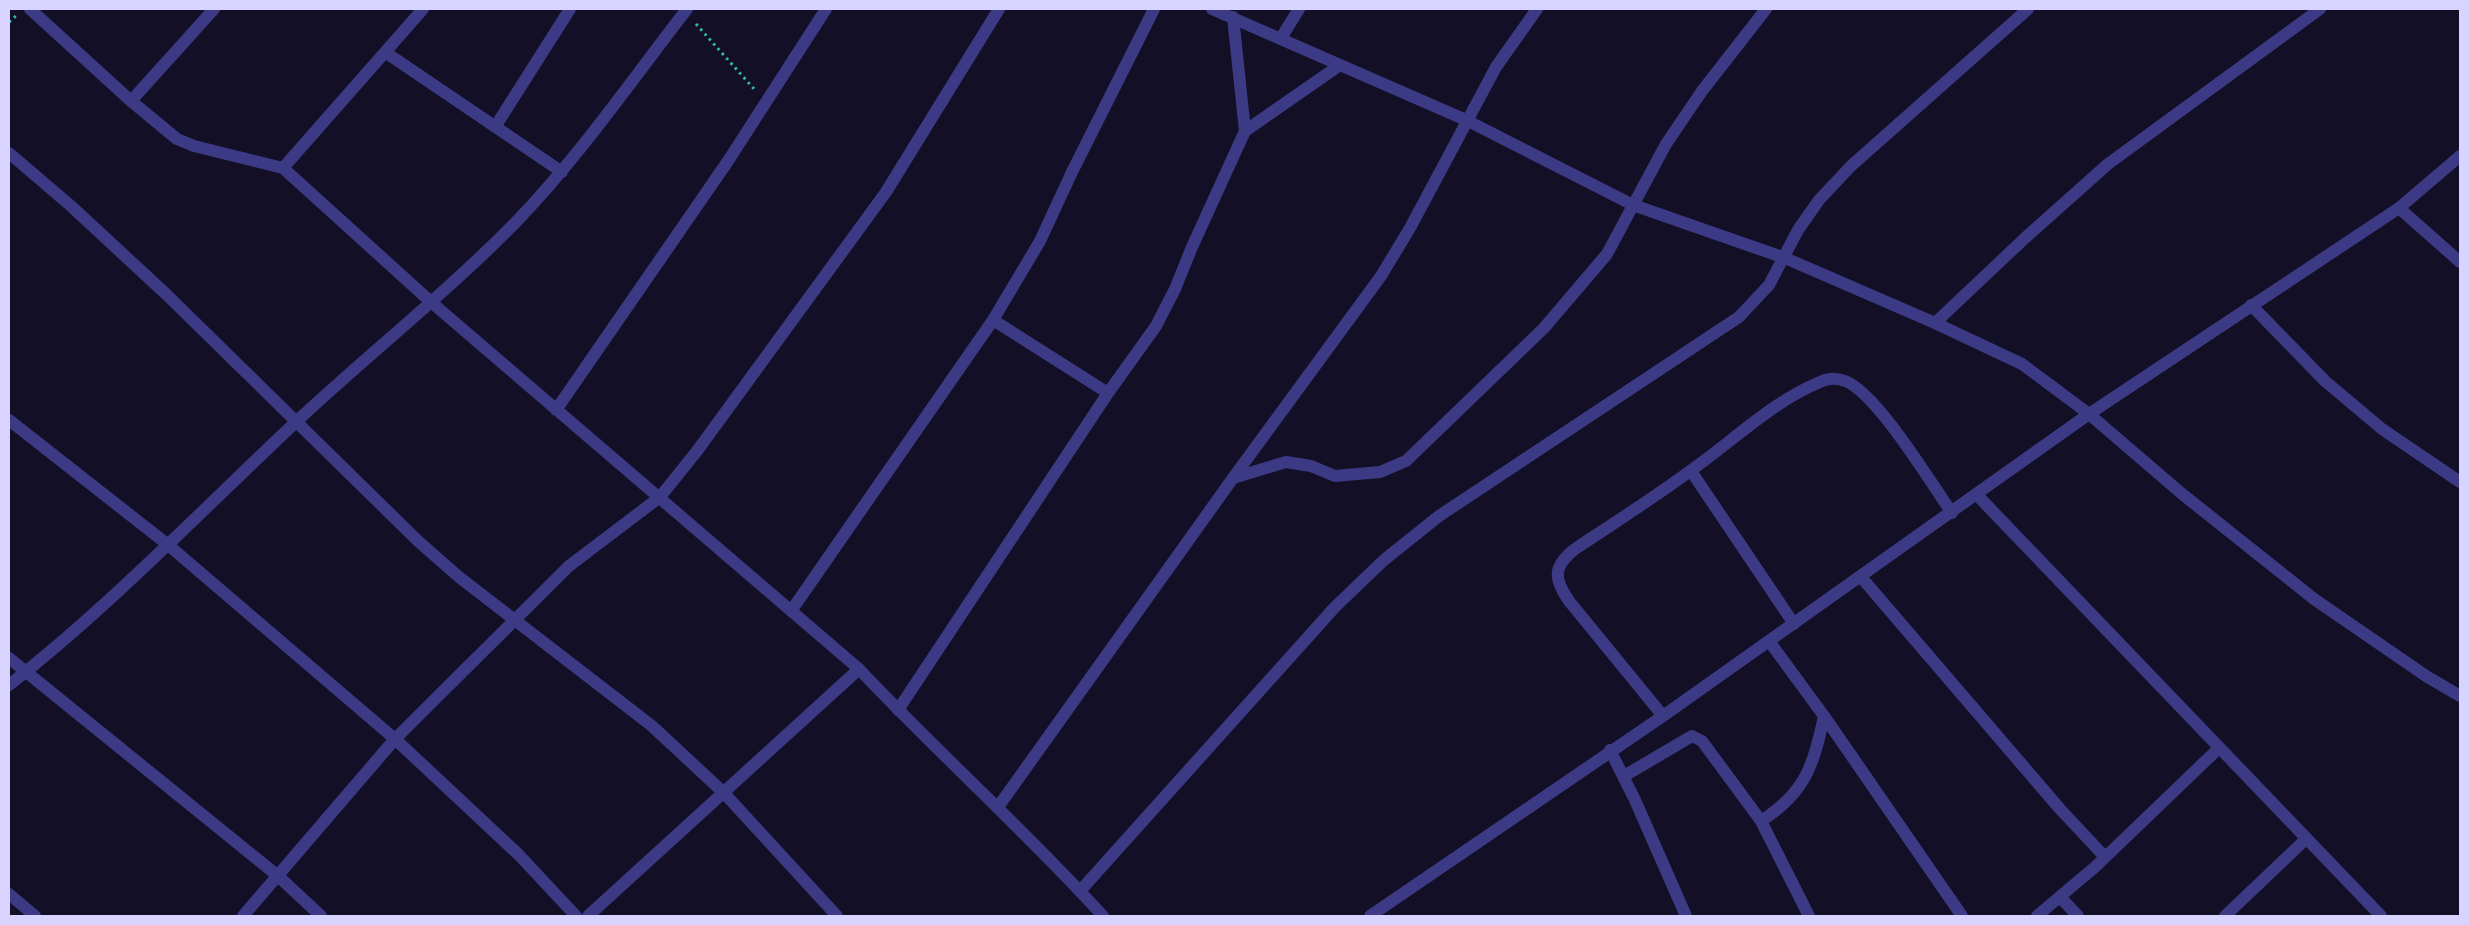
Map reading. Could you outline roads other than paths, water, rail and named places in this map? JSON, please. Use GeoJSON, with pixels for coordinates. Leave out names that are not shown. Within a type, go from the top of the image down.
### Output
{"type":"FeatureCollection","features":[{"type":"Feature","properties":{"kind":"street"},"geometry":{"type":"LineString","coordinates":[[30,9],[131,101],[177,139],[194,146],[283,168],[431,302],[859,669],[898,710],[998,807],[1103,916]]}},
{"type":"Feature","properties":{"kind":"street"},"geometry":{"type":"LineString","coordinates":[[131,101],[214,9]]}},
{"type":"Feature","properties":{"kind":"street"},"geometry":{"type":"LineString","coordinates":[[283,168],[423,9]]}},
{"type":"Feature","properties":{"kind":"street"},"geometry":{"type":"LineString","coordinates":[[495,127],[570,9]]}},
{"type":"Feature","properties":{"kind":"street"},"geometry":{"type":"LineString","coordinates":[[556,410],[728,161],[826,9]]}},
{"type":"Feature","properties":{"kind":"street"},"geometry":{"type":"LineString","coordinates":[[243,916],[395,739],[569,566],[660,497],[697,451],[886,192],[999,9]]}},
{"type":"Feature","properties":{"kind":"street"},"geometry":{"type":"LineString","coordinates":[[791,611],[993,320],[1040,241],[1072,172],[1154,9]]}},
{"type":"Feature","properties":{"kind":"street"},"geometry":{"type":"LineString","coordinates":[[1212,9],[1466,120],[1633,205],[1785,258],[1935,323],[2022,364],[2089,414],[2180,493],[2314,599],[2426,676],[2460,696]]}},
{"type":"Feature","properties":{"kind":"street"},"geometry":{"type":"LineString","coordinates":[[1281,38],[1299,9]]}},
{"type":"Feature","properties":{"kind":"street"},"geometry":{"type":"LineString","coordinates":[[998,807],[1233,478],[1381,276],[1410,228],[1496,67],[1537,9]]}},
{"type":"Feature","properties":{"kind":"street"},"geometry":{"type":"LineString","coordinates":[[1233,478],[1286,462],[1311,466],[1335,476],[1380,472],[1406,461],[1544,328],[1607,254],[1666,144],[1702,91],[1766,9]]}},
{"type":"Feature","properties":{"kind":"street"},"geometry":{"type":"LineString","coordinates":[[1080,891],[1335,607],[1384,560],[1439,516],[1739,317],[1769,285],[1785,258],[1798,230],[1819,200],[1851,166],[2028,9]]}},
{"type":"Feature","properties":{"kind":"street"},"geometry":{"type":"LineString","coordinates":[[1935,323],[2025,238],[2108,164],[2320,9]]}},
{"type":"Feature","properties":{"kind":"street"},"geometry":{"type":"LineString","coordinates":[[9,685],[91,617],[297,421],[431,302],[515,223],[562,172],[686,10]]}},
{"type":"Feature","properties":{"kind":"street"},"geometry":{"type":"LineString","coordinates":[[898,710],[1108,393],[1156,326],[1175,290],[1192,247],[1245,131],[1233,17]]}},
{"type":"Feature","properties":{"kind":"street"},"geometry":{"type":"LineString","coordinates":[[384,52],[562,172]]}},
{"type":"Feature","properties":{"kind":"street"},"geometry":{"type":"LineString","coordinates":[[1245,131],[1340,65]]}},
{"type":"Feature","properties":{"kind":"street"},"geometry":{"type":"LineString","coordinates":[[9,153],[71,206],[297,421],[373,499],[418,541],[515,621],[652,726],[724,793],[837,916]]}},
{"type":"Feature","properties":{"kind":"street"},"geometry":{"type":"LineString","coordinates":[[1370,916],[1610,750],[1663,716],[1952,513],[2089,414],[2399,208],[2460,156]]}},
{"type":"Feature","properties":{"kind":"street"},"geometry":{"type":"LineString","coordinates":[[2399,208],[2460,262]]}},
{"type":"Feature","properties":{"kind":"street"},"geometry":{"type":"LineString","coordinates":[[2251,305],[2325,381],[2382,429],[2460,482]]}},
{"type":"Feature","properties":{"kind":"street"},"geometry":{"type":"LineString","coordinates":[[993,320],[1108,393]]}},
{"type":"Feature","properties":{"kind":"street"},"geometry":{"type":"LineString","coordinates":[[1663,716],[1568,601],[1558,586],[1557,571],[1567,555],[1575,549],[1691,471],[1779,405],[1820,382],[1837,379],[1858,388],[1876,405],[1952,513]]}},
{"type":"Feature","properties":{"kind":"street"},"geometry":{"type":"LineString","coordinates":[[9,420],[167,544],[395,739],[519,855],[576,916]]}},
{"type":"Feature","properties":{"kind":"street"},"geometry":{"type":"LineString","coordinates":[[1691,471],[1794,624]]}},
{"type":"Feature","properties":{"kind":"street"},"geometry":{"type":"LineString","coordinates":[[1977,495],[2381,916]]}},
{"type":"Feature","properties":{"kind":"street"},"geometry":{"type":"LineString","coordinates":[[1861,577],[2060,809],[2105,858]]}},
{"type":"Feature","properties":{"kind":"street"},"geometry":{"type":"LineString","coordinates":[[1769,641],[1824,716],[1962,916]]}},
{"type":"Feature","properties":{"kind":"street"},"geometry":{"type":"LineString","coordinates":[[9,658],[278,876],[321,916]]}},
{"type":"Feature","properties":{"kind":"street"},"geometry":{"type":"LineString","coordinates":[[588,916],[859,669]]}},
{"type":"Feature","properties":{"kind":"street"},"geometry":{"type":"LineString","coordinates":[[1761,820],[1781,808],[1797,792],[1818,748],[1824,716]]}},
{"type":"Feature","properties":{"kind":"street"},"geometry":{"type":"LineString","coordinates":[[1624,776],[1692,736],[1702,740],[1761,820],[1809,916]]}},
{"type":"Feature","properties":{"kind":"street"},"geometry":{"type":"LineString","coordinates":[[2037,916],[2105,858],[2219,748]]}},
{"type":"Feature","properties":{"kind":"street"},"geometry":{"type":"LineString","coordinates":[[1610,750],[1624,776],[1686,916]]}},
{"type":"Feature","properties":{"kind":"street"},"geometry":{"type":"LineString","coordinates":[[2225,916],[2306,839]]}},
{"type":"Feature","properties":{"kind":"street"},"geometry":{"type":"LineString","coordinates":[[9,894],[35,916]]}},
{"type":"Feature","properties":{"kind":"street"},"geometry":{"type":"LineString","coordinates":[[2060,897],[2078,916]]}}]}
